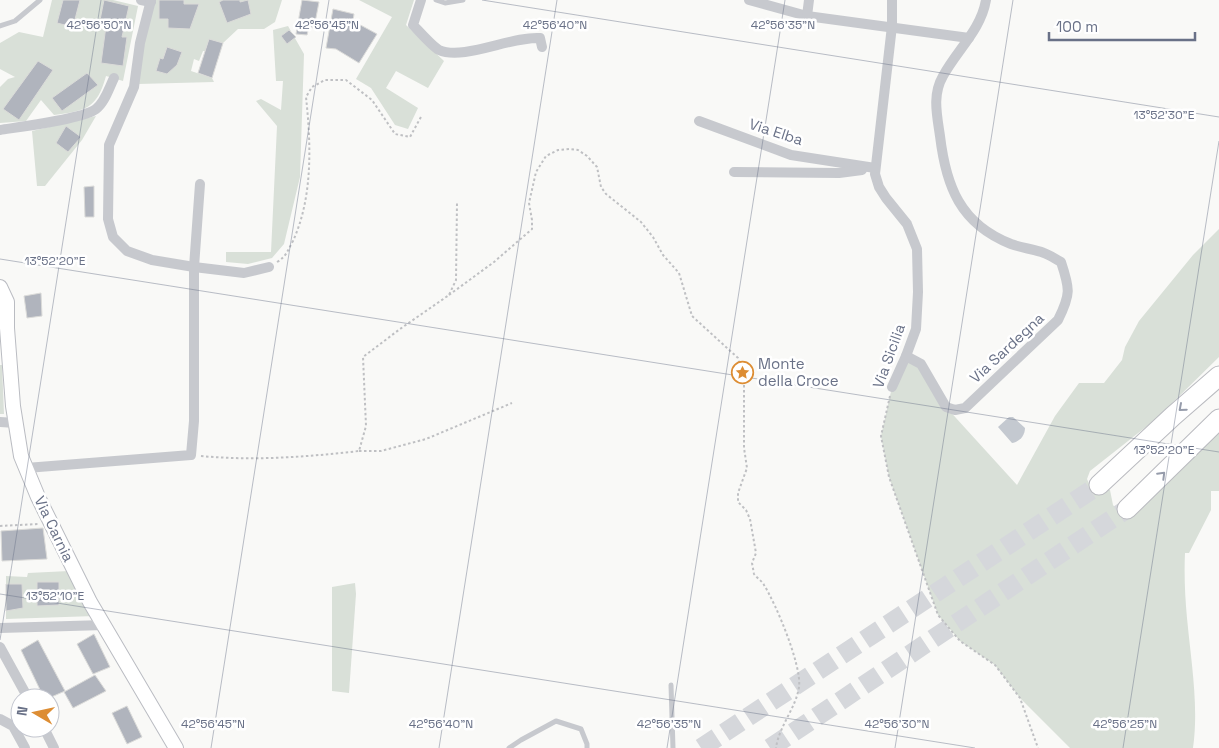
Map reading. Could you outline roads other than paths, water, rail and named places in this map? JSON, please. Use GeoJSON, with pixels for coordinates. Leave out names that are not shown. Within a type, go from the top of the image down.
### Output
{"type":"FeatureCollection","features":[{"type":"Feature","properties":{"kind":"highway"},"geometry":{"type":"LineString","coordinates":[[1098,485],[1219,376]]}},
{"type":"Feature","properties":{"kind":"highway"},"geometry":{"type":"LineString","coordinates":[[1127,509],[1219,418]]}},
{"type":"Feature","properties":{"kind":"street"},"geometry":{"type":"LineString","coordinates":[[421,0],[413,25],[439,50],[460,53],[527,37],[540,38],[542,47]]}},
{"type":"Feature","properties":{"kind":"street"},"geometry":{"type":"LineString","coordinates":[[748,0],[807,16],[892,26],[969,38]]}},
{"type":"Feature","properties":{"kind":"street"},"geometry":{"type":"LineString","coordinates":[[807,16],[808,0]]}},
{"type":"Feature","properties":{"kind":"street","name":"Via Sicilia"},"geometry":{"type":"LineString","coordinates":[[892,0],[892,26],[875,174],[879,187],[886,198],[907,224],[917,250],[918,292],[916,329],[892,387]]}},
{"type":"Feature","properties":{"kind":"street","name":"Via Sardegna"},"geometry":{"type":"LineString","coordinates":[[906,356],[921,364],[946,407],[955,410],[964,408],[1058,320],[1067,302],[1068,282],[1061,262],[1045,254],[1010,243],[990,233],[971,219],[949,185],[941,144],[936,102],[938,88],[943,76],[969,38],[986,0]]}},
{"type":"Feature","properties":{"kind":"street"},"geometry":{"type":"LineString","coordinates":[[148,1],[134,87],[108,145],[108,219],[113,237],[127,251],[152,260],[244,273],[269,267]]}},
{"type":"Feature","properties":{"kind":"street"},"geometry":{"type":"LineString","coordinates":[[0,130],[82,115],[94,110],[101,104],[114,78]]}},
{"type":"Feature","properties":{"kind":"street","name":"Via Elba"},"geometry":{"type":"LineString","coordinates":[[699,121],[791,155],[876,168]]}},
{"type":"Feature","properties":{"kind":"street"},"geometry":{"type":"LineString","coordinates":[[734,172],[839,172],[876,168]]}},
{"type":"Feature","properties":{"kind":"street"},"geometry":{"type":"LineString","coordinates":[[26,468],[192,455],[194,421],[194,267],[200,184]]}},
{"type":"Feature","properties":{"kind":"street","name":"Via Carnia"},"geometry":{"type":"LineString","coordinates":[[0,287],[7,302],[3,328],[21,456],[38,497],[90,602],[176,748]]}},
{"type":"Feature","properties":{"kind":"street"},"geometry":{"type":"LineString","coordinates":[[0,422],[16,423]]}},
{"type":"Feature","properties":{"kind":"street"},"geometry":{"type":"LineString","coordinates":[[0,628],[105,626]]}},
{"type":"Feature","properties":{"kind":"street"},"geometry":{"type":"LineString","coordinates":[[0,647],[23,688]]}},
{"type":"Feature","properties":{"kind":"street"},"geometry":{"type":"LineString","coordinates":[[0,720],[13,726],[25,748]]}},
{"type":"Feature","properties":{"kind":"lane"},"geometry":{"type":"LineString","coordinates":[[0,26],[15,21],[40,0]]}},
{"type":"Feature","properties":{"kind":"lane"},"geometry":{"type":"LineString","coordinates":[[436,0],[445,3],[464,0]]}},
{"type":"Feature","properties":{"kind":"lane"},"geometry":{"type":"LineString","coordinates":[[671,685],[673,748]]}},
{"type":"Feature","properties":{"kind":"lane"},"geometry":{"type":"LineString","coordinates":[[509,748],[556,721],[581,729],[587,748]]}},
{"type":"Feature","properties":{"kind":"tunnel"},"geometry":{"type":"LineString","coordinates":[[701,748],[1099,485]]}},
{"type":"Feature","properties":{"kind":"tunnel"},"geometry":{"type":"LineString","coordinates":[[770,748],[1127,509]]}},
{"type":"Feature","properties":{"kind":"place","name":"Monte della Croce"},"geometry":{"type":"Point","coordinates":[742,373]}}]}
